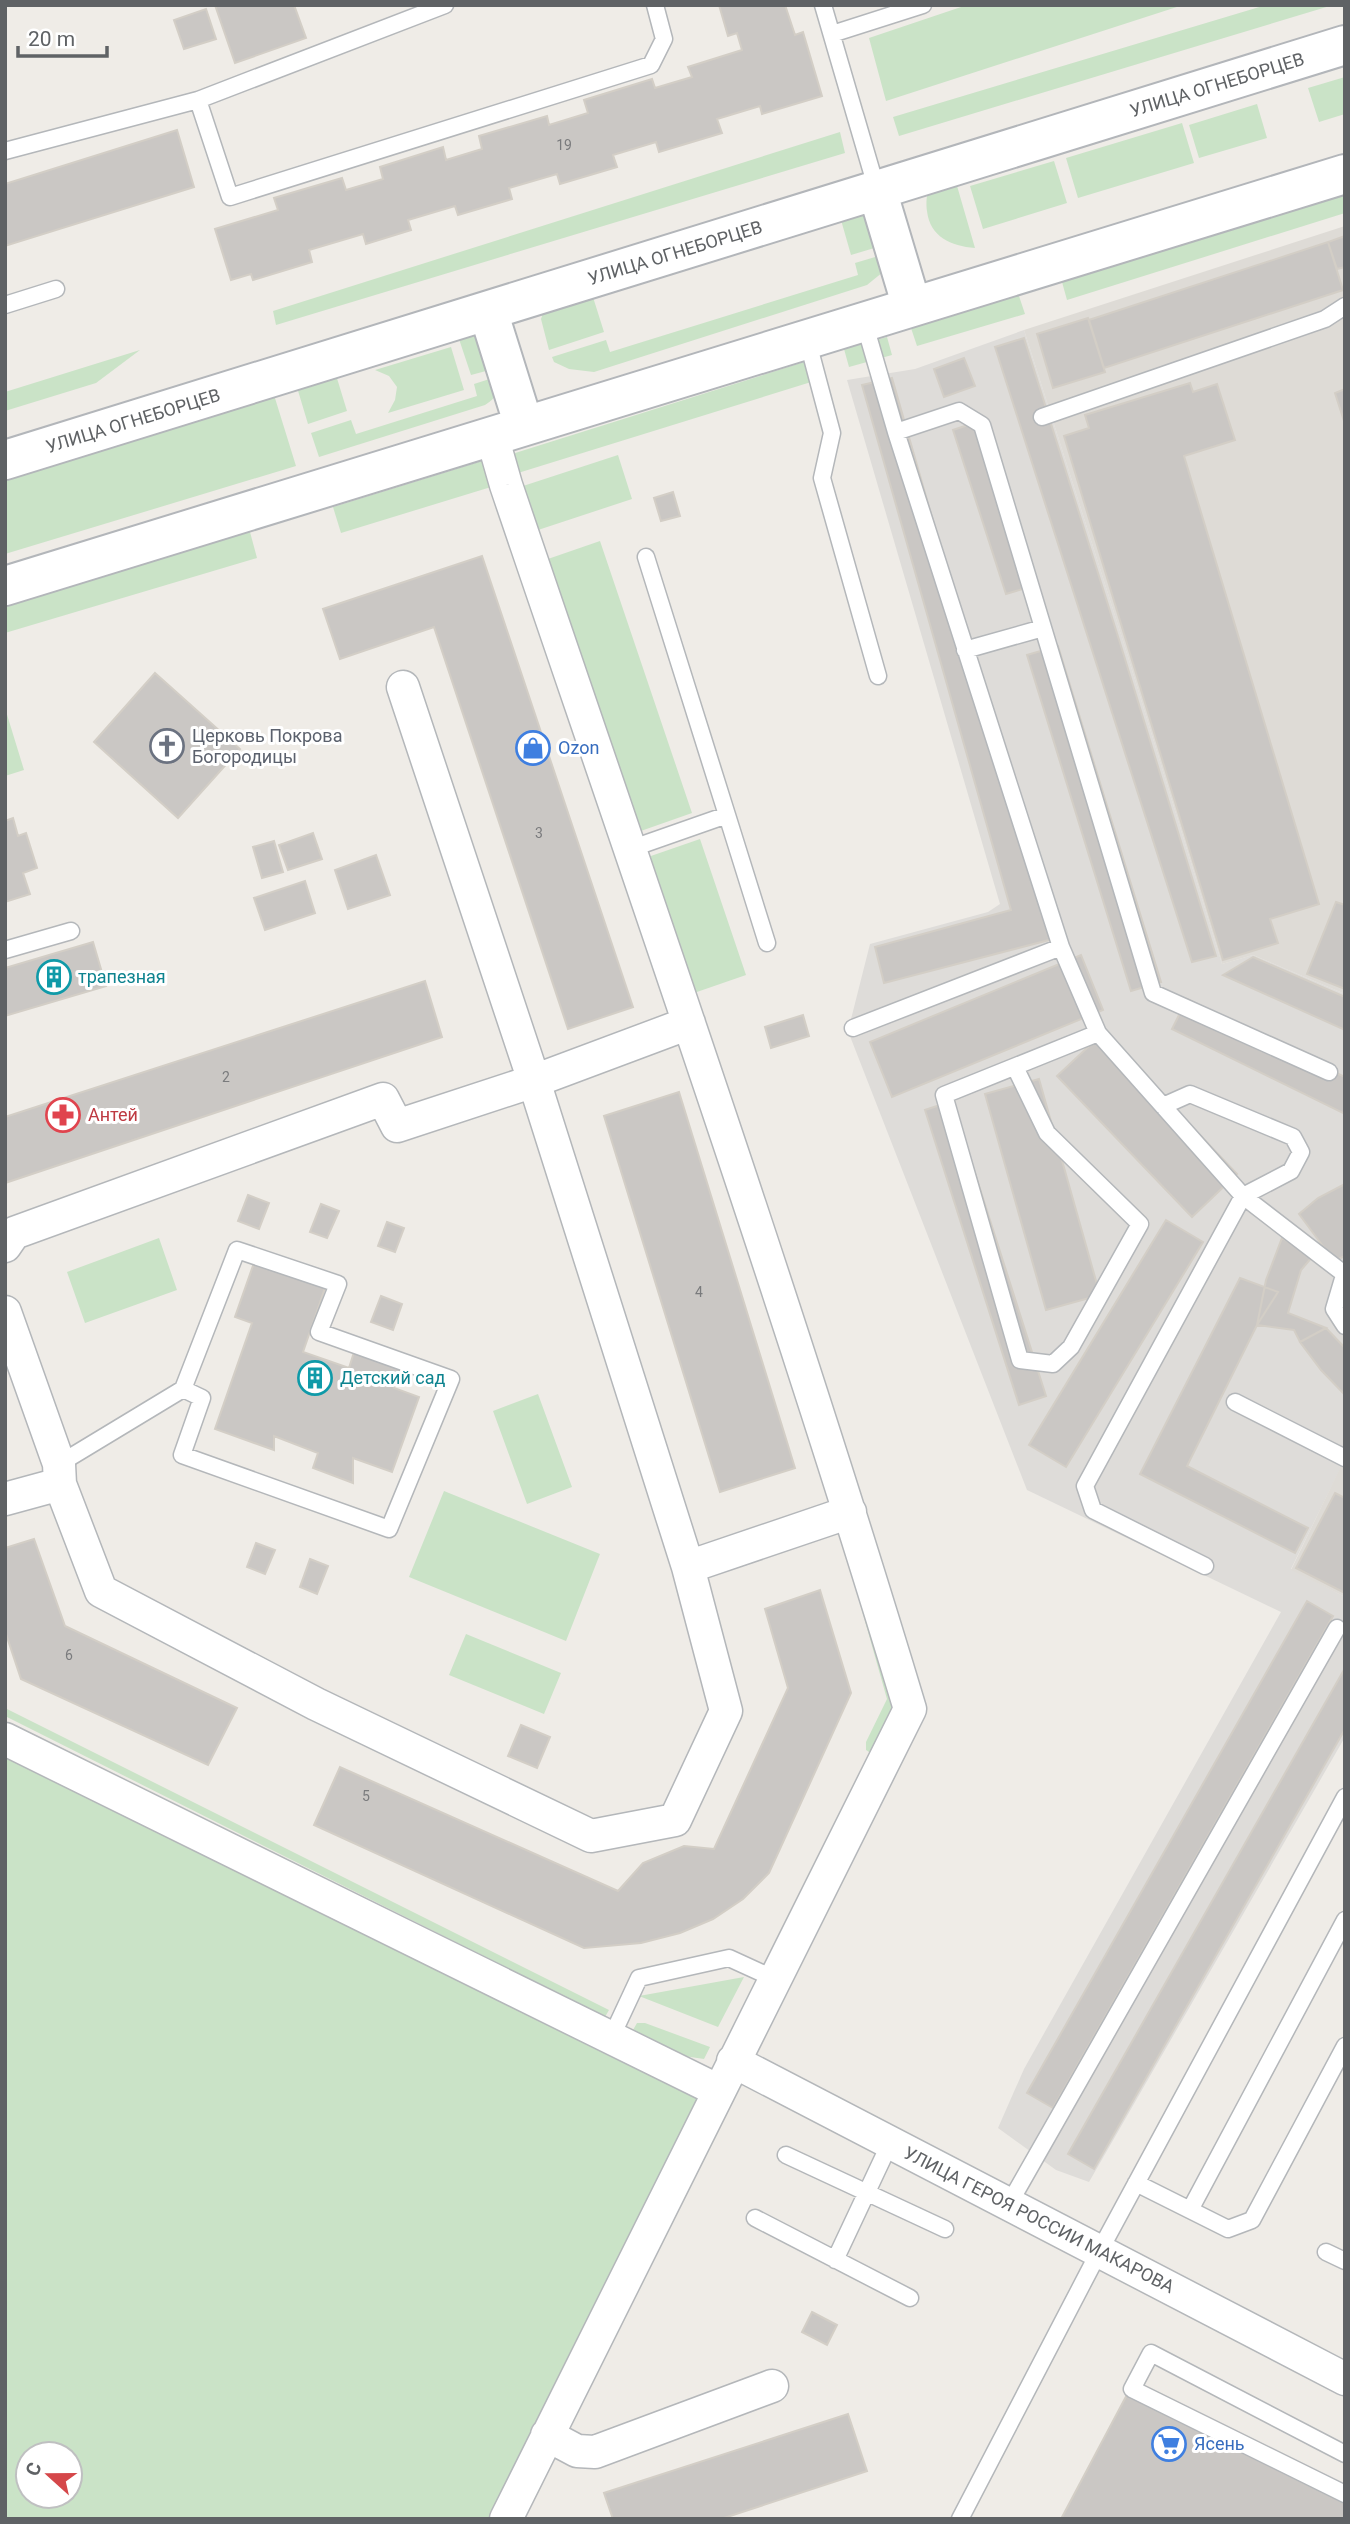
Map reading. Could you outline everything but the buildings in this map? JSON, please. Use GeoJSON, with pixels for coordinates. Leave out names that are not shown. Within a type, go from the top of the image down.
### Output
{"type":"FeatureCollection","features":[{"type":"Feature","properties":{"kind":"main road","name":"УЛИЦА ОГНЕБОРЦЕВ"},"geometry":{"type":"LineString","coordinates":[[5,460],[1345,45]]}},
{"type":"Feature","properties":{"kind":"main road"},"geometry":{"type":"LineString","coordinates":[[5,586],[1345,174]]}},
{"type":"Feature","properties":{"kind":"main road"},"geometry":{"type":"LineString","coordinates":[[877,190],[912,307]]}},
{"type":"Feature","properties":{"kind":"main road"},"geometry":{"type":"LineString","coordinates":[[488,310],[508,431]]}},
{"type":"Feature","properties":{"kind":"street"},"geometry":{"type":"LineString","coordinates":[[506,2519],[910,1709],[850,1512],[689,1023],[506,485],[508,431]]}},
{"type":"Feature","properties":{"kind":"street"},"geometry":{"type":"LineString","coordinates":[[5,1312],[101,1591],[316,1704],[591,1836],[675,1820],[726,1710],[688,1567],[534,1082],[403,687]]}},
{"type":"Feature","properties":{"kind":"street"},"geometry":{"type":"LineString","coordinates":[[5,1246],[14,1233],[383,1100],[397,1126],[534,1082],[689,1023]]}},
{"type":"Feature","properties":{"kind":"street"},"geometry":{"type":"LineString","coordinates":[[5,1499],[59,1474]]}},
{"type":"Feature","properties":{"kind":"street"},"geometry":{"type":"LineString","coordinates":[[688,1567],[850,1512]]}},
{"type":"Feature","properties":{"kind":"street"},"geometry":{"type":"LineString","coordinates":[[5,1739],[719,2091]]}},
{"type":"Feature","properties":{"kind":"street","name":"УЛИЦА ГЕРОЯ РОССИИ МАКАРОВА"},"geometry":{"type":"LineString","coordinates":[[733,2062],[1345,2379]]}},
{"type":"Feature","properties":{"kind":"street"},"geometry":{"type":"LineString","coordinates":[[547,2435],[577,2451],[595,2452],[772,2386]]}},
{"type":"Feature","properties":{"kind":"lane"},"geometry":{"type":"LineString","coordinates":[[5,151],[198,100],[419,10],[445,5]]}},
{"type":"Feature","properties":{"kind":"lane"},"geometry":{"type":"LineString","coordinates":[[198,100],[230,197],[651,65],[664,39],[655,5]]}},
{"type":"Feature","properties":{"kind":"lane"},"geometry":{"type":"LineString","coordinates":[[823,5],[877,190]]}},
{"type":"Feature","properties":{"kind":"lane"},"geometry":{"type":"LineString","coordinates":[[832,34],[923,5]]}},
{"type":"Feature","properties":{"kind":"lane"},"geometry":{"type":"LineString","coordinates":[[5,305],[57,289]]}},
{"type":"Feature","properties":{"kind":"lane"},"geometry":{"type":"LineString","coordinates":[[1042,417],[1325,318],[1345,306]]}},
{"type":"Feature","properties":{"kind":"lane"},"geometry":{"type":"LineString","coordinates":[[864,322],[896,432],[1061,947],[1098,1033],[1243,1196],[1344,1273],[1334,1309],[1345,1326]]}},
{"type":"Feature","properties":{"kind":"lane"},"geometry":{"type":"LineString","coordinates":[[807,339],[832,433],[822,478],[878,676]]}},
{"type":"Feature","properties":{"kind":"lane"},"geometry":{"type":"LineString","coordinates":[[896,432],[959,411],[982,425],[1153,993],[1329,1072]]}},
{"type":"Feature","properties":{"kind":"lane"},"geometry":{"type":"LineString","coordinates":[[646,557],[767,943]]}},
{"type":"Feature","properties":{"kind":"lane"},"geometry":{"type":"LineString","coordinates":[[965,650],[1043,628]]}},
{"type":"Feature","properties":{"kind":"lane"},"geometry":{"type":"LineString","coordinates":[[629,849],[727,815]]}},
{"type":"Feature","properties":{"kind":"lane"},"geometry":{"type":"LineString","coordinates":[[5,950],[71,931]]}},
{"type":"Feature","properties":{"kind":"lane"},"geometry":{"type":"LineString","coordinates":[[853,1028],[1061,947]]}},
{"type":"Feature","properties":{"kind":"lane"},"geometry":{"type":"LineString","coordinates":[[1015,1067],[1047,1133],[1140,1224],[1071,1347],[1054,1364],[1020,1360],[944,1095],[1098,1033]]}},
{"type":"Feature","properties":{"kind":"lane"},"geometry":{"type":"LineString","coordinates":[[1163,1106],[1190,1094],[1293,1137],[1301,1152],[1291,1171],[1243,1196],[1085,1486],[1093,1510],[1205,1566]]}},
{"type":"Feature","properties":{"kind":"lane"},"geometry":{"type":"LineString","coordinates":[[59,1474],[183,1389],[236,1250],[338,1284],[319,1332],[450,1379],[389,1529],[182,1455],[202,1398],[183,1389]]}},
{"type":"Feature","properties":{"kind":"lane"},"geometry":{"type":"LineString","coordinates":[[1235,1402],[1345,1458]]}},
{"type":"Feature","properties":{"kind":"lane"},"geometry":{"type":"LineString","coordinates":[[1009,2204],[1337,1628]]}},
{"type":"Feature","properties":{"kind":"lane"},"geometry":{"type":"LineString","coordinates":[[960,2519],[1136,2183],[1345,1797]]}},
{"type":"Feature","properties":{"kind":"lane"},"geometry":{"type":"LineString","coordinates":[[1190,2210],[1345,1920]]}},
{"type":"Feature","properties":{"kind":"lane"},"geometry":{"type":"LineString","coordinates":[[611,2038],[639,1978],[729,1958],[775,1979]]}},
{"type":"Feature","properties":{"kind":"lane"},"geometry":{"type":"LineString","coordinates":[[1136,2183],[1228,2229],[1252,2220],[1345,2046]]}},
{"type":"Feature","properties":{"kind":"lane"},"geometry":{"type":"LineString","coordinates":[[835,2260],[890,2143]]}},
{"type":"Feature","properties":{"kind":"lane"},"geometry":{"type":"LineString","coordinates":[[786,2155],[944,2229]]}},
{"type":"Feature","properties":{"kind":"lane"},"geometry":{"type":"LineString","coordinates":[[754,2218],[910,2298]]}},
{"type":"Feature","properties":{"kind":"lane"},"geometry":{"type":"LineString","coordinates":[[1326,2252],[1345,2261]]}},
{"type":"Feature","properties":{"kind":"lane"},"geometry":{"type":"LineString","coordinates":[[1345,2454],[1151,2353],[1132,2389],[1345,2494]]}},
{"type":"Feature","properties":{"kind":"shaded area"},"geometry":{"type":"Polygon","coordinates":[[[1345,226],[1345,994],[1253,955],[1222,964],[1024,330],[1345,226]]]}},
{"type":"Feature","properties":{"kind":"shaded area"},"geometry":{"type":"Polygon","coordinates":[[[1024,330],[1222,964],[1253,955],[1345,994],[1345,1467],[1341,1467],[1291,1569],[1345,1597],[1345,1737],[1089,2182],[1056,2170],[998,2128],[1024,2069],[1281,1612],[1027,1490],[848,1031],[870,944],[988,912],[1000,904],[847,380],[915,369],[1024,330]]]}},
{"type":"Feature","properties":{"kind":"shaded area"},"geometry":{"type":"Polygon","coordinates":[[[1341,1466],[1345,1467],[1345,1597],[1291,1570],[1341,1466]]]}},
{"type":"Feature","properties":{"kind":"green space"},"geometry":{"type":"Polygon","coordinates":[[[967,5],[1183,5],[886,101],[869,38],[967,5]]]}},
{"type":"Feature","properties":{"kind":"green space"},"geometry":{"type":"Polygon","coordinates":[[[1266,5],[1333,5],[899,136],[893,117],[1266,5]]]}},
{"type":"Feature","properties":{"kind":"green space"},"geometry":{"type":"Polygon","coordinates":[[[1345,77],[1345,114],[1319,122],[1308,88],[1345,77]]]}},
{"type":"Feature","properties":{"kind":"green space"},"geometry":{"type":"Polygon","coordinates":[[[1257,104],[1267,138],[1199,158],[1189,125],[1257,104]]]}},
{"type":"Feature","properties":{"kind":"green space"},"geometry":{"type":"Polygon","coordinates":[[[1182,123],[1194,163],[1078,198],[1066,158],[1182,123]]]}},
{"type":"Feature","properties":{"kind":"green space"},"geometry":{"type":"Polygon","coordinates":[[[840,132],[845,153],[276,325],[273,311],[840,132]]]}},
{"type":"Feature","properties":{"kind":"green space"},"geometry":{"type":"Polygon","coordinates":[[[1054,161],[1067,203],[983,229],[970,186],[1054,161]]]}},
{"type":"Feature","properties":{"kind":"green space"},"geometry":{"type":"Polygon","coordinates":[[[953,172],[975,248],[943,239],[929,220],[926,203],[929,191],[934,184],[953,172]]]}},
{"type":"Feature","properties":{"kind":"green space"},"geometry":{"type":"Polygon","coordinates":[[[1345,193],[1345,213],[1067,300],[1062,282],[1345,193]]]}},
{"type":"Feature","properties":{"kind":"green space"},"geometry":{"type":"Polygon","coordinates":[[[857,200],[891,243],[851,255],[841,220],[592,294],[604,332],[549,350],[541,319],[545,307],[857,200]]]}},
{"type":"Feature","properties":{"kind":"green space"},"geometry":{"type":"Polygon","coordinates":[[[892,252],[883,272],[867,285],[594,372],[569,369],[554,362],[552,357],[606,340],[610,352],[858,275],[855,263],[892,252]]]}},
{"type":"Feature","properties":{"kind":"green space"},"geometry":{"type":"Polygon","coordinates":[[[1018,293],[1025,314],[917,346],[910,325],[1018,293]]]}},
{"type":"Feature","properties":{"kind":"green space"},"geometry":{"type":"Polygon","coordinates":[[[467,319],[501,367],[471,375],[458,336],[336,375],[347,411],[308,424],[293,374],[467,319]]]}},
{"type":"Feature","properties":{"kind":"green space"},"geometry":{"type":"Polygon","coordinates":[[[887,337],[892,355],[849,367],[844,349],[887,337]]]}},
{"type":"Feature","properties":{"kind":"green space"},"geometry":{"type":"Polygon","coordinates":[[[451,347],[464,390],[388,413],[395,400],[397,387],[389,376],[375,370],[451,347]]]}},
{"type":"Feature","properties":{"kind":"green space"},"geometry":{"type":"Polygon","coordinates":[[[140,350],[96,383],[5,411],[5,392],[140,350]]]}},
{"type":"Feature","properties":{"kind":"green space"},"geometry":{"type":"Polygon","coordinates":[[[817,358],[824,378],[518,473],[512,454],[817,358]]]}},
{"type":"Feature","properties":{"kind":"green space"},"geometry":{"type":"Polygon","coordinates":[[[502,375],[498,392],[485,405],[319,457],[311,433],[351,420],[356,434],[477,396],[474,384],[502,375]]]}},
{"type":"Feature","properties":{"kind":"green space"},"geometry":{"type":"Polygon","coordinates":[[[270,382],[296,466],[5,554],[5,464],[270,382]]]}},
{"type":"Feature","properties":{"kind":"green space"},"geometry":{"type":"Polygon","coordinates":[[[618,455],[632,499],[535,531],[520,487],[618,455]]]}},
{"type":"Feature","properties":{"kind":"green space"},"geometry":{"type":"Polygon","coordinates":[[[482,461],[491,487],[341,533],[333,507],[482,461]]]}},
{"type":"Feature","properties":{"kind":"green space"},"geometry":{"type":"Polygon","coordinates":[[[250,532],[257,558],[5,633],[5,605],[250,532]]]}},
{"type":"Feature","properties":{"kind":"green space"},"geometry":{"type":"Polygon","coordinates":[[[600,541],[692,813],[638,832],[545,560],[600,541]]]}},
{"type":"Feature","properties":{"kind":"green space"},"geometry":{"type":"Polygon","coordinates":[[[5,708],[24,770],[5,776],[5,708]]]}},
{"type":"Feature","properties":{"kind":"green space"},"geometry":{"type":"Polygon","coordinates":[[[700,839],[746,975],[694,993],[648,857],[700,839]]]}},
{"type":"Feature","properties":{"kind":"green space"},"geometry":{"type":"Polygon","coordinates":[[[159,1238],[177,1290],[85,1323],[67,1272],[159,1238]]]}},
{"type":"Feature","properties":{"kind":"green space"},"geometry":{"type":"Polygon","coordinates":[[[538,1394],[572,1487],[527,1504],[493,1411],[538,1394]]]}},
{"type":"Feature","properties":{"kind":"green space"},"geometry":{"type":"Polygon","coordinates":[[[444,1491],[600,1554],[566,1641],[409,1577],[444,1491]]]}},
{"type":"Feature","properties":{"kind":"green space"},"geometry":{"type":"Polygon","coordinates":[[[846,1554],[899,1703],[872,1754],[866,1750],[866,1742],[887,1699],[846,1554]]]}},
{"type":"Feature","properties":{"kind":"green space"},"geometry":{"type":"Polygon","coordinates":[[[466,1634],[561,1673],[544,1714],[449,1675],[466,1634]]]}},
{"type":"Feature","properties":{"kind":"green space"},"geometry":{"type":"Polygon","coordinates":[[[5,1708],[609,2010],[605,2017],[5,1716],[5,1708]]]}},
{"type":"Feature","properties":{"kind":"green space"},"geometry":{"type":"Polygon","coordinates":[[[5,1746],[710,2092],[502,2519],[5,2519],[5,1746]]]}},
{"type":"Feature","properties":{"kind":"green space"},"geometry":{"type":"Polygon","coordinates":[[[744,1977],[718,2027],[639,1996],[744,1977]]]}},
{"type":"Feature","properties":{"kind":"green space"},"geometry":{"type":"Polygon","coordinates":[[[637,2023],[645,2023],[710,2047],[704,2059],[684,2056],[633,2030],[637,2023]]]}},
{"type":"Feature","properties":{"kind":"place","name":"Церковь Покрова Богородицы"},"geometry":{"type":"Point","coordinates":[167,746]}},
{"type":"Feature","properties":{"kind":"place","name":"Ozon"},"geometry":{"type":"Point","coordinates":[533,748]}},
{"type":"Feature","properties":{"kind":"place","name":"трапезная"},"geometry":{"type":"Point","coordinates":[54,977]}},
{"type":"Feature","properties":{"kind":"place","name":"Антей"},"geometry":{"type":"Point","coordinates":[63,1115]}},
{"type":"Feature","properties":{"kind":"place","name":"Детский сад"},"geometry":{"type":"Point","coordinates":[315,1378]}},
{"type":"Feature","properties":{"kind":"place","name":"Ясень"},"geometry":{"type":"Point","coordinates":[1169,2444]}}]}
